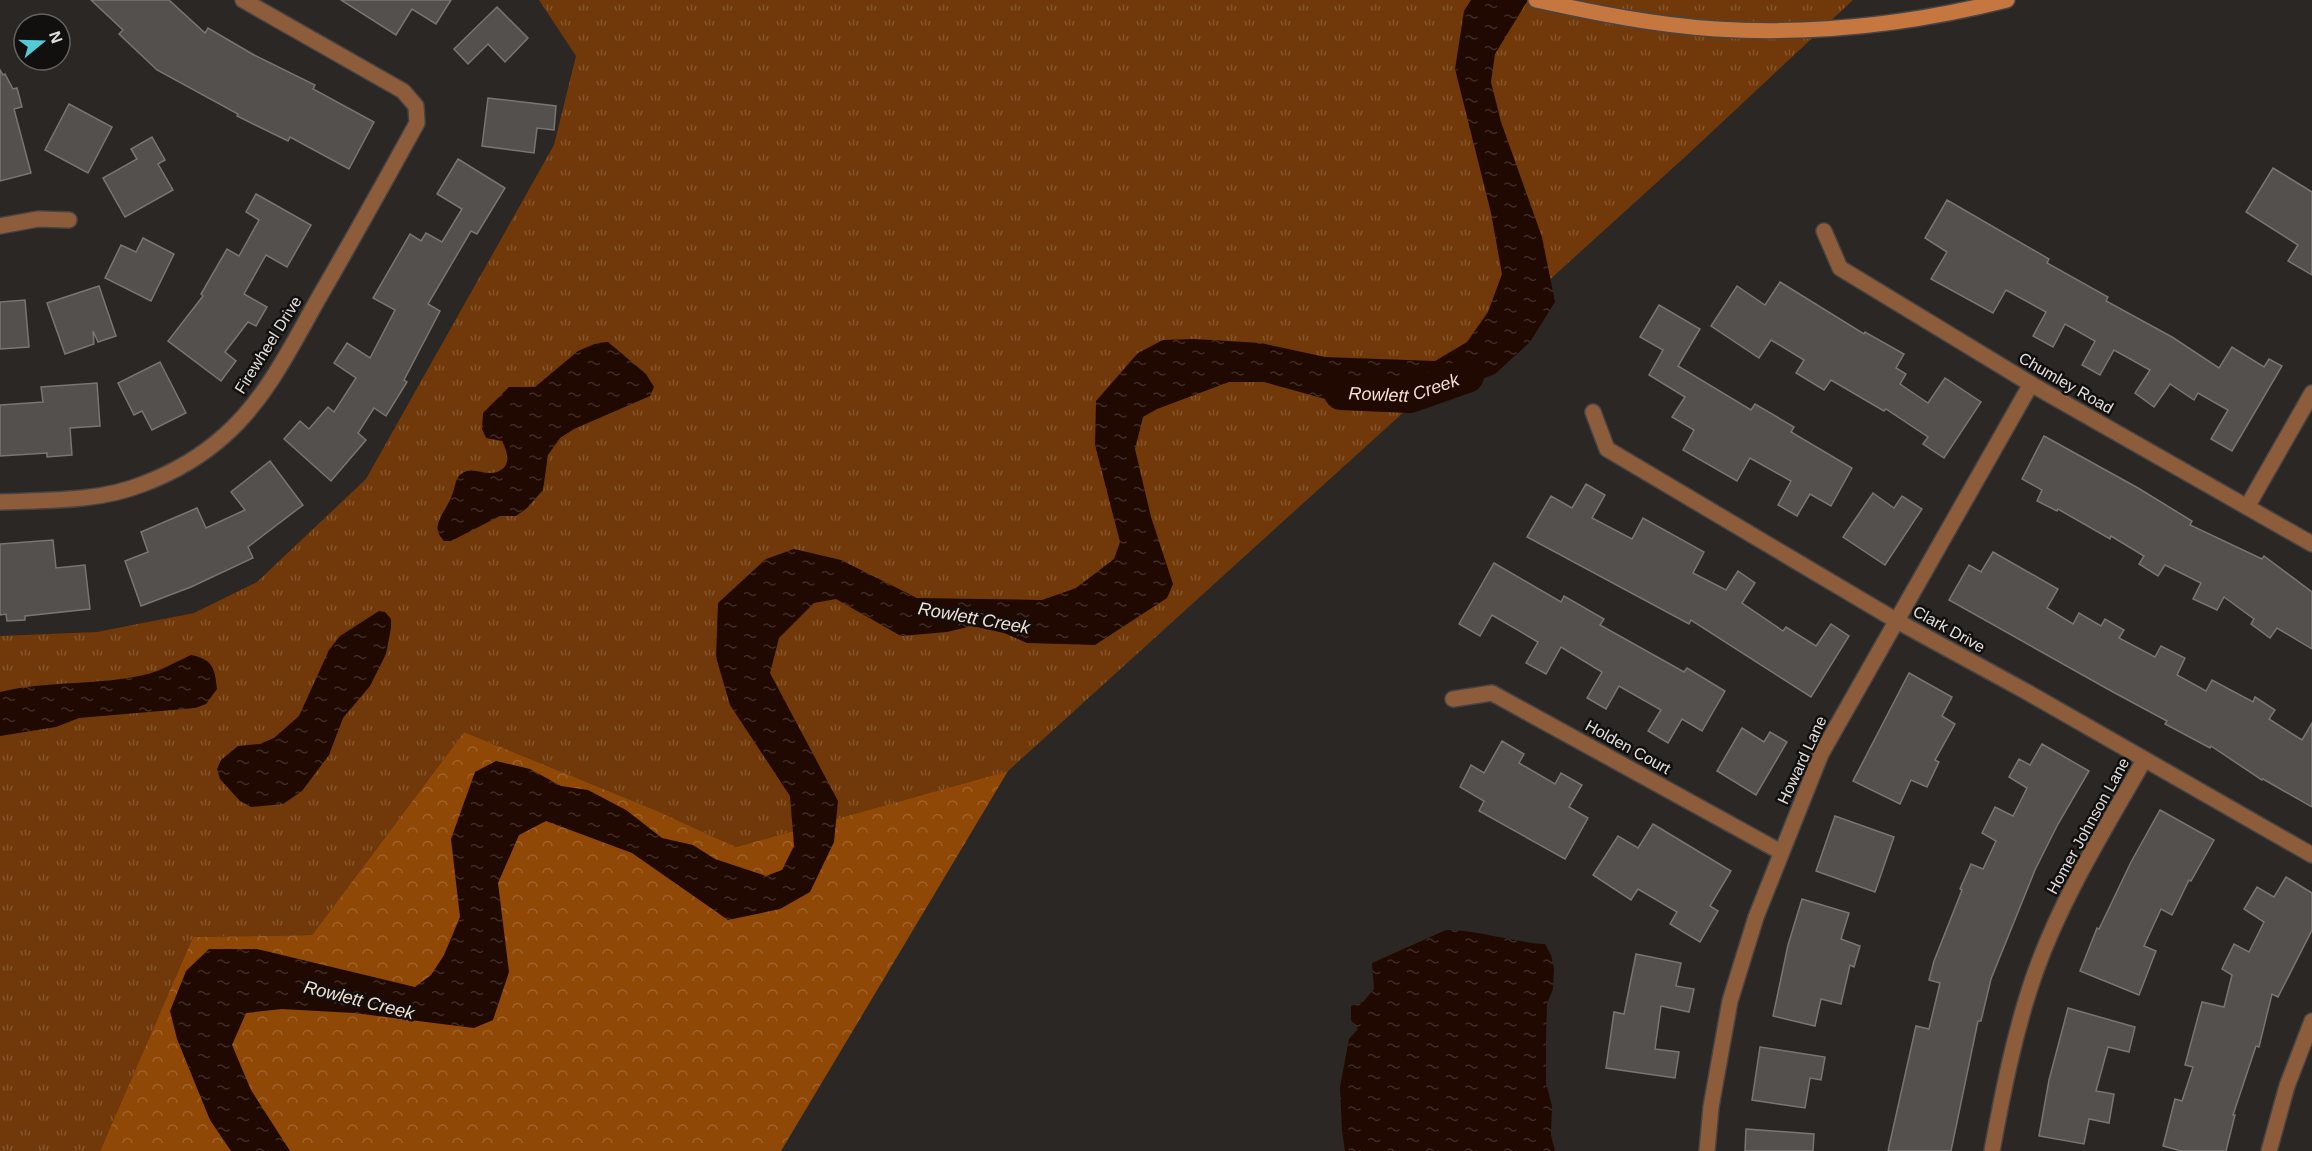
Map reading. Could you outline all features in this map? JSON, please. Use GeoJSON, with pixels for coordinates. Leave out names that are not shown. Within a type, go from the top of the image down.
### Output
{"type":"FeatureCollection","features":[{"type":"Feature","properties":{"kind":"main road"},"geometry":{"type":"LineString","coordinates":[[1536,0],[1629,19],[1716,29],[1854,28],[1971,9],[2007,0]]}},
{"type":"Feature","properties":{"kind":"street","name":"Firewheel Drive"},"geometry":{"type":"LineString","coordinates":[[0,502],[71,500],[109,495],[144,484],[178,467],[225,435],[246,414],[262,393],[298,335],[417,123],[416,106],[404,91],[243,0]]}},
{"type":"Feature","properties":{"kind":"street"},"geometry":{"type":"LineString","coordinates":[[0,226],[38,219],[69,220]]}},
{"type":"Feature","properties":{"kind":"street","name":"Chumley Road"},"geometry":{"type":"LineString","coordinates":[[1824,231],[1840,268],[2031,384],[2312,544]]}},
{"type":"Feature","properties":{"kind":"street","name":"Howard Lane"},"geometry":{"type":"LineString","coordinates":[[1707,1151],[1711,1107],[1730,1000],[1756,917],[1821,754],[2031,384]]}},
{"type":"Feature","properties":{"kind":"street"},"geometry":{"type":"LineString","coordinates":[[2247,507],[2312,393]]}},
{"type":"Feature","properties":{"kind":"street","name":"Clark Drive"},"geometry":{"type":"LineString","coordinates":[[1593,412],[1607,449],[1897,621],[2312,855]]}},
{"type":"Feature","properties":{"kind":"street","name":"Holden Court"},"geometry":{"type":"LineString","coordinates":[[1453,699],[1492,693],[1781,852]]}},
{"type":"Feature","properties":{"kind":"street","name":"Homer Johnson Lane"},"geometry":{"type":"LineString","coordinates":[[1992,1151],[2007,1071],[2036,972],[2074,882],[2145,760]]}},
{"type":"Feature","properties":{"kind":"street"},"geometry":{"type":"LineString","coordinates":[[2269,1151],[2287,1086],[2312,1021]]}},
{"type":"Feature","properties":{"kind":"green space"},"geometry":{"type":"Polygon","coordinates":[[[539,0],[1853,0],[1686,156],[1008,771],[736,847],[655,810],[464,732],[312,935],[193,937],[100,1151],[0,1151],[0,636],[97,632],[194,613],[257,582],[366,479],[554,145],[576,56],[539,0]]]}},
{"type":"Feature","properties":{"kind":"green space"},"geometry":{"type":"Polygon","coordinates":[[[464,732],[655,810],[736,847],[1008,771],[781,1151],[100,1151],[193,937],[312,935],[464,732]]]}},
{"type":"Feature","properties":{"kind":"water"},"geometry":{"type":"Polygon","coordinates":[[[1471,0],[1528,0],[1495,54],[1491,82],[1501,122],[1542,237],[1555,302],[1530,342],[1495,374],[1459,388],[1329,400],[1264,382],[1229,382],[1157,409],[1143,417],[1135,449],[1151,517],[1173,584],[1167,598],[1095,645],[1027,643],[1004,633],[972,626],[947,632],[901,636],[836,599],[814,603],[779,638],[770,673],[838,801],[834,842],[810,892],[780,909],[728,920],[632,853],[546,821],[519,835],[498,883],[509,972],[493,1020],[474,1028],[354,1013],[282,1009],[246,1013],[232,1045],[251,1090],[290,1151],[231,1151],[210,1120],[177,1039],[170,1011],[186,971],[209,949],[257,949],[415,987],[431,975],[444,955],[460,917],[451,839],[475,772],[496,761],[530,769],[561,786],[588,790],[626,810],[662,838],[693,845],[715,859],[766,876],[782,870],[794,846],[790,796],[730,705],[716,657],[718,603],[766,559],[794,549],[841,560],[917,598],[1042,600],[1076,588],[1114,559],[1120,542],[1095,445],[1096,401],[1138,353],[1163,340],[1194,339],[1261,343],[1325,357],[1435,361],[1467,342],[1488,312],[1502,274],[1491,213],[1455,69],[1464,11],[1471,0]]]}},
{"type":"Feature","properties":{"kind":"water"},"geometry":{"type":"Polygon","coordinates":[[[608,342],[646,374],[654,387],[650,396],[574,429],[560,438],[548,455],[543,490],[527,508],[516,516],[500,516],[451,541],[444,541],[438,531],[438,524],[451,499],[459,476],[469,471],[492,473],[503,469],[506,465],[507,456],[502,441],[486,438],[482,429],[483,413],[509,387],[535,387],[578,351],[597,343],[608,342]]]}},
{"type":"Feature","properties":{"kind":"water"},"geometry":{"type":"Polygon","coordinates":[[[379,611],[385,612],[391,619],[386,654],[370,686],[343,718],[329,755],[302,791],[283,804],[251,807],[240,801],[220,779],[217,769],[221,760],[238,746],[260,744],[274,738],[299,716],[329,650],[340,636],[379,611]]]}},
{"type":"Feature","properties":{"kind":"water"},"geometry":{"type":"Polygon","coordinates":[[[191,655],[204,659],[214,671],[217,689],[206,704],[195,708],[79,718],[56,727],[0,736],[0,692],[18,688],[130,678],[165,668],[191,655]]]}},
{"type":"Feature","properties":{"kind":"water"},"geometry":{"type":"Polygon","coordinates":[[[1446,930],[1545,944],[1551,955],[1554,969],[1553,989],[1547,1004],[1546,1083],[1552,1106],[1551,1135],[1555,1151],[1345,1151],[1340,1087],[1349,1039],[1358,1029],[1351,1020],[1351,1006],[1363,1002],[1374,989],[1372,963],[1446,930]]]}},
{"type":"Feature","properties":{"kind":"building"},"geometry":{"type":"Polygon","coordinates":[[[91,0],[169,0],[205,33],[208,28],[254,55],[315,85],[313,89],[374,122],[349,169],[290,137],[288,141],[237,116],[238,114],[157,70],[119,34],[123,30],[91,0]]]}},
{"type":"Feature","properties":{"kind":"building"},"geometry":{"type":"Polygon","coordinates":[[[341,0],[451,0],[436,24],[412,9],[396,35],[341,0]]]}},
{"type":"Feature","properties":{"kind":"building"},"geometry":{"type":"Polygon","coordinates":[[[497,7],[528,38],[505,62],[488,44],[468,64],[454,49],[497,7]]]}},
{"type":"Feature","properties":{"kind":"building"},"geometry":{"type":"Polygon","coordinates":[[[0,70],[3,75],[5,74],[13,89],[17,88],[22,107],[14,109],[31,173],[0,181],[0,70]]]}},
{"type":"Feature","properties":{"kind":"building"},"geometry":{"type":"Polygon","coordinates":[[[488,98],[556,106],[554,130],[537,128],[534,153],[482,146],[488,98]]]}},
{"type":"Feature","properties":{"kind":"building"},"geometry":{"type":"Polygon","coordinates":[[[69,104],[112,127],[88,173],[45,150],[69,104]]]}},
{"type":"Feature","properties":{"kind":"building"},"geometry":{"type":"Polygon","coordinates":[[[152,137],[165,160],[158,164],[173,190],[125,217],[103,178],[137,159],[131,149],[152,137]]]}},
{"type":"Feature","properties":{"kind":"building"},"geometry":{"type":"Polygon","coordinates":[[[458,159],[505,188],[477,234],[471,231],[428,304],[440,311],[404,380],[407,382],[386,416],[374,408],[358,433],[366,440],[331,481],[284,439],[300,421],[309,429],[328,407],[334,412],[356,378],[334,363],[347,343],[370,358],[395,310],[373,298],[410,234],[421,241],[426,233],[442,242],[462,209],[437,194],[458,159]]]}},
{"type":"Feature","properties":{"kind":"building"},"geometry":{"type":"Polygon","coordinates":[[[2273,168],[2312,192],[2312,275],[2288,261],[2298,245],[2246,212],[2273,168]]]}},
{"type":"Feature","properties":{"kind":"building"},"geometry":{"type":"Polygon","coordinates":[[[256,194],[311,225],[287,267],[266,255],[244,294],[267,307],[256,326],[248,322],[225,352],[236,361],[221,381],[168,341],[203,296],[201,294],[227,249],[239,256],[259,220],[246,212],[256,194]]]}},
{"type":"Feature","properties":{"kind":"building"},"geometry":{"type":"Polygon","coordinates":[[[1947,200],[2049,259],[2047,263],[2108,297],[2106,301],[2172,337],[2219,368],[2232,347],[2264,367],[2269,359],[2282,366],[2232,451],[2211,439],[2228,410],[2198,393],[2194,400],[2170,384],[2154,407],[2135,393],[2150,370],[2114,350],[2100,375],[2082,365],[2095,341],[2065,324],[2053,347],[2033,336],[2046,312],[2006,290],[1993,313],[1931,279],[1947,252],[1925,238],[1947,200]]]}},
{"type":"Feature","properties":{"kind":"building"},"geometry":{"type":"Polygon","coordinates":[[[143,238],[174,254],[151,301],[105,278],[121,245],[136,252],[143,238]]]}},
{"type":"Feature","properties":{"kind":"building"},"geometry":{"type":"Polygon","coordinates":[[[1780,282],[1864,334],[1865,332],[1904,354],[1896,368],[1906,374],[1900,384],[1928,403],[1945,378],[1981,402],[1944,458],[1923,444],[1928,437],[1886,409],[1884,411],[1831,380],[1824,390],[1796,373],[1804,360],[1771,340],[1759,358],[1711,326],[1737,286],[1765,305],[1780,282]]]}},
{"type":"Feature","properties":{"kind":"building"},"geometry":{"type":"Polygon","coordinates":[[[99,286],[116,336],[98,342],[93,331],[94,344],[65,354],[47,303],[99,286]]]}},
{"type":"Feature","properties":{"kind":"building"},"geometry":{"type":"Polygon","coordinates":[[[25,300],[29,347],[0,349],[0,302],[25,300]]]}},
{"type":"Feature","properties":{"kind":"building"},"geometry":{"type":"Polygon","coordinates":[[[1659,305],[1700,329],[1678,366],[1751,410],[1755,404],[1794,427],[1791,432],[1852,468],[1831,506],[1810,494],[1797,516],[1778,505],[1791,481],[1750,458],[1737,481],[1683,450],[1694,430],[1672,417],[1685,397],[1649,375],[1663,350],[1640,337],[1659,305]]]}},
{"type":"Feature","properties":{"kind":"building"},"geometry":{"type":"Polygon","coordinates":[[[160,362],[186,413],[152,430],[142,411],[134,415],[118,383],[160,362]]]}},
{"type":"Feature","properties":{"kind":"building"},"geometry":{"type":"Polygon","coordinates":[[[97,383],[100,426],[70,428],[72,455],[47,457],[47,453],[0,456],[0,405],[43,402],[41,387],[97,383]]]}},
{"type":"Feature","properties":{"kind":"building"},"geometry":{"type":"Polygon","coordinates":[[[2044,436],[2138,488],[2192,521],[2190,525],[2262,559],[2264,556],[2312,592],[2312,649],[2277,628],[2270,638],[2251,624],[2254,619],[2224,597],[2217,610],[2193,599],[2201,583],[2165,565],[2158,576],[2139,564],[2144,556],[2111,536],[2110,539],[2058,509],[2057,511],[2037,501],[2042,490],[2022,479],[2044,436]]]}},
{"type":"Feature","properties":{"kind":"building"},"geometry":{"type":"Polygon","coordinates":[[[270,461],[303,505],[248,547],[253,558],[191,587],[141,606],[125,561],[148,552],[141,532],[197,508],[206,528],[245,510],[231,492],[270,461]]]}},
{"type":"Feature","properties":{"kind":"building"},"geometry":{"type":"Polygon","coordinates":[[[1586,484],[1605,495],[1592,518],[1632,539],[1643,518],[1704,552],[1693,573],[1726,590],[1738,571],[1755,583],[1742,603],[1783,631],[1786,627],[1816,646],[1831,624],[1849,636],[1811,697],[1691,620],[1689,624],[1527,537],[1551,496],[1572,508],[1586,484]]]}},
{"type":"Feature","properties":{"kind":"building"},"geometry":{"type":"Polygon","coordinates":[[[1873,493],[1894,508],[1902,496],[1922,509],[1885,565],[1843,537],[1873,493]]]}},
{"type":"Feature","properties":{"kind":"building"},"geometry":{"type":"Polygon","coordinates":[[[53,540],[56,568],[85,565],[90,609],[25,616],[25,620],[7,621],[6,614],[0,615],[0,544],[53,540]]]}},
{"type":"Feature","properties":{"kind":"building"},"geometry":{"type":"Polygon","coordinates":[[[1993,552],[2058,589],[2047,608],[2073,624],[2079,613],[2101,626],[2105,619],[2124,630],[2119,638],[2155,657],[2161,646],[2185,658],[2177,675],[2206,691],[2212,680],[2253,702],[2255,697],[2275,710],[2269,719],[2302,740],[2312,723],[2312,807],[2262,780],[2211,746],[2210,748],[2165,724],[2167,721],[1949,600],[1969,565],[1981,572],[1993,552]]]}},
{"type":"Feature","properties":{"kind":"building"},"geometry":{"type":"Polygon","coordinates":[[[1494,563],[1561,602],[1564,596],[1604,619],[1600,625],[1684,672],[1687,668],[1725,691],[1702,731],[1682,719],[1668,743],[1648,731],[1661,710],[1619,686],[1606,709],[1587,698],[1602,672],[1561,647],[1546,674],[1526,663],[1538,642],[1492,615],[1480,636],[1459,624],[1494,563]]]}},
{"type":"Feature","properties":{"kind":"building"},"geometry":{"type":"Polygon","coordinates":[[[1909,673],[1952,697],[1942,716],[1955,724],[1935,760],[1939,762],[1927,787],[1911,780],[1900,804],[1853,781],[1909,673]]]}},
{"type":"Feature","properties":{"kind":"building"},"geometry":{"type":"Polygon","coordinates":[[[1742,728],[1764,742],[1770,732],[1787,742],[1756,795],[1717,771],[1742,728]]]}},
{"type":"Feature","properties":{"kind":"building"},"geometry":{"type":"Polygon","coordinates":[[[1502,741],[1524,754],[1519,763],[1555,784],[1561,773],[1582,785],[1569,807],[1588,818],[1565,859],[1479,811],[1484,801],[1460,787],[1471,765],[1484,773],[1502,741]]]}},
{"type":"Feature","properties":{"kind":"building"},"geometry":{"type":"Polygon","coordinates":[[[2042,744],[2089,771],[2058,824],[2035,870],[1991,979],[1981,1021],[1978,1021],[1951,1151],[1888,1151],[1916,1026],[1929,1029],[1940,983],[1929,980],[1934,961],[1962,890],[1960,889],[1971,864],[1983,869],[1996,841],[1982,833],[1995,807],[2013,816],[2027,788],[2009,777],[2019,759],[2030,765],[2042,744]]]}},
{"type":"Feature","properties":{"kind":"building"},"geometry":{"type":"Polygon","coordinates":[[[2160,810],[2214,840],[2191,881],[2189,880],[2172,915],[2161,909],[2144,946],[2156,951],[2139,995],[2080,971],[2097,928],[2099,929],[2131,862],[2160,810]]]}},
{"type":"Feature","properties":{"kind":"building"},"geometry":{"type":"Polygon","coordinates":[[[1835,816],[1894,837],[1875,892],[1816,871],[1835,816]]]}},
{"type":"Feature","properties":{"kind":"building"},"geometry":{"type":"Polygon","coordinates":[[[1653,824],[1731,871],[1710,906],[1718,911],[1700,942],[1670,924],[1677,912],[1638,889],[1631,900],[1593,875],[1618,836],[1638,848],[1653,824]]]}},
{"type":"Feature","properties":{"kind":"building"},"geometry":{"type":"Polygon","coordinates":[[[2286,877],[2312,893],[2312,930],[2278,997],[2272,994],[2259,1047],[2256,1046],[2233,1115],[2235,1115],[2226,1151],[2181,1151],[2163,1146],[2175,1099],[2182,1101],[2193,1067],[2185,1065],[2202,1002],[2224,1007],[2232,975],[2222,969],[2234,944],[2249,952],[2264,922],[2244,909],[2257,887],[2274,897],[2286,877]]]}},
{"type":"Feature","properties":{"kind":"building"},"geometry":{"type":"Polygon","coordinates":[[[1802,899],[1849,913],[1841,939],[1860,946],[1854,967],[1850,965],[1841,1004],[1821,999],[1815,1026],[1773,1016],[1788,945],[1802,899]]]}},
{"type":"Feature","properties":{"kind":"building"},"geometry":{"type":"Polygon","coordinates":[[[1636,954],[1681,963],[1676,986],[1694,989],[1689,1012],[1661,1006],[1655,1049],[1679,1052],[1675,1078],[1606,1068],[1614,1012],[1624,1014],[1636,954]]]}},
{"type":"Feature","properties":{"kind":"building"},"geometry":{"type":"Polygon","coordinates":[[[2068,1008],[2135,1027],[2129,1052],[2108,1047],[2096,1091],[2114,1094],[2109,1123],[2089,1119],[2084,1144],[2039,1136],[2049,1080],[2068,1008]]]}},
{"type":"Feature","properties":{"kind":"building"},"geometry":{"type":"Polygon","coordinates":[[[1760,1047],[1825,1057],[1821,1080],[1810,1078],[1805,1108],[1752,1100],[1760,1047]]]}},
{"type":"Feature","properties":{"kind":"building"},"geometry":{"type":"Polygon","coordinates":[[[1746,1129],[1814,1134],[1813,1151],[1745,1151],[1746,1129]]]}},
{"type":"Feature","properties":{"kind":"waterway","name":"Rowlett Creek"},"geometry":{"type":"LineString","coordinates":[[1341,393],[1410,396],[1467,376]]}}]}
